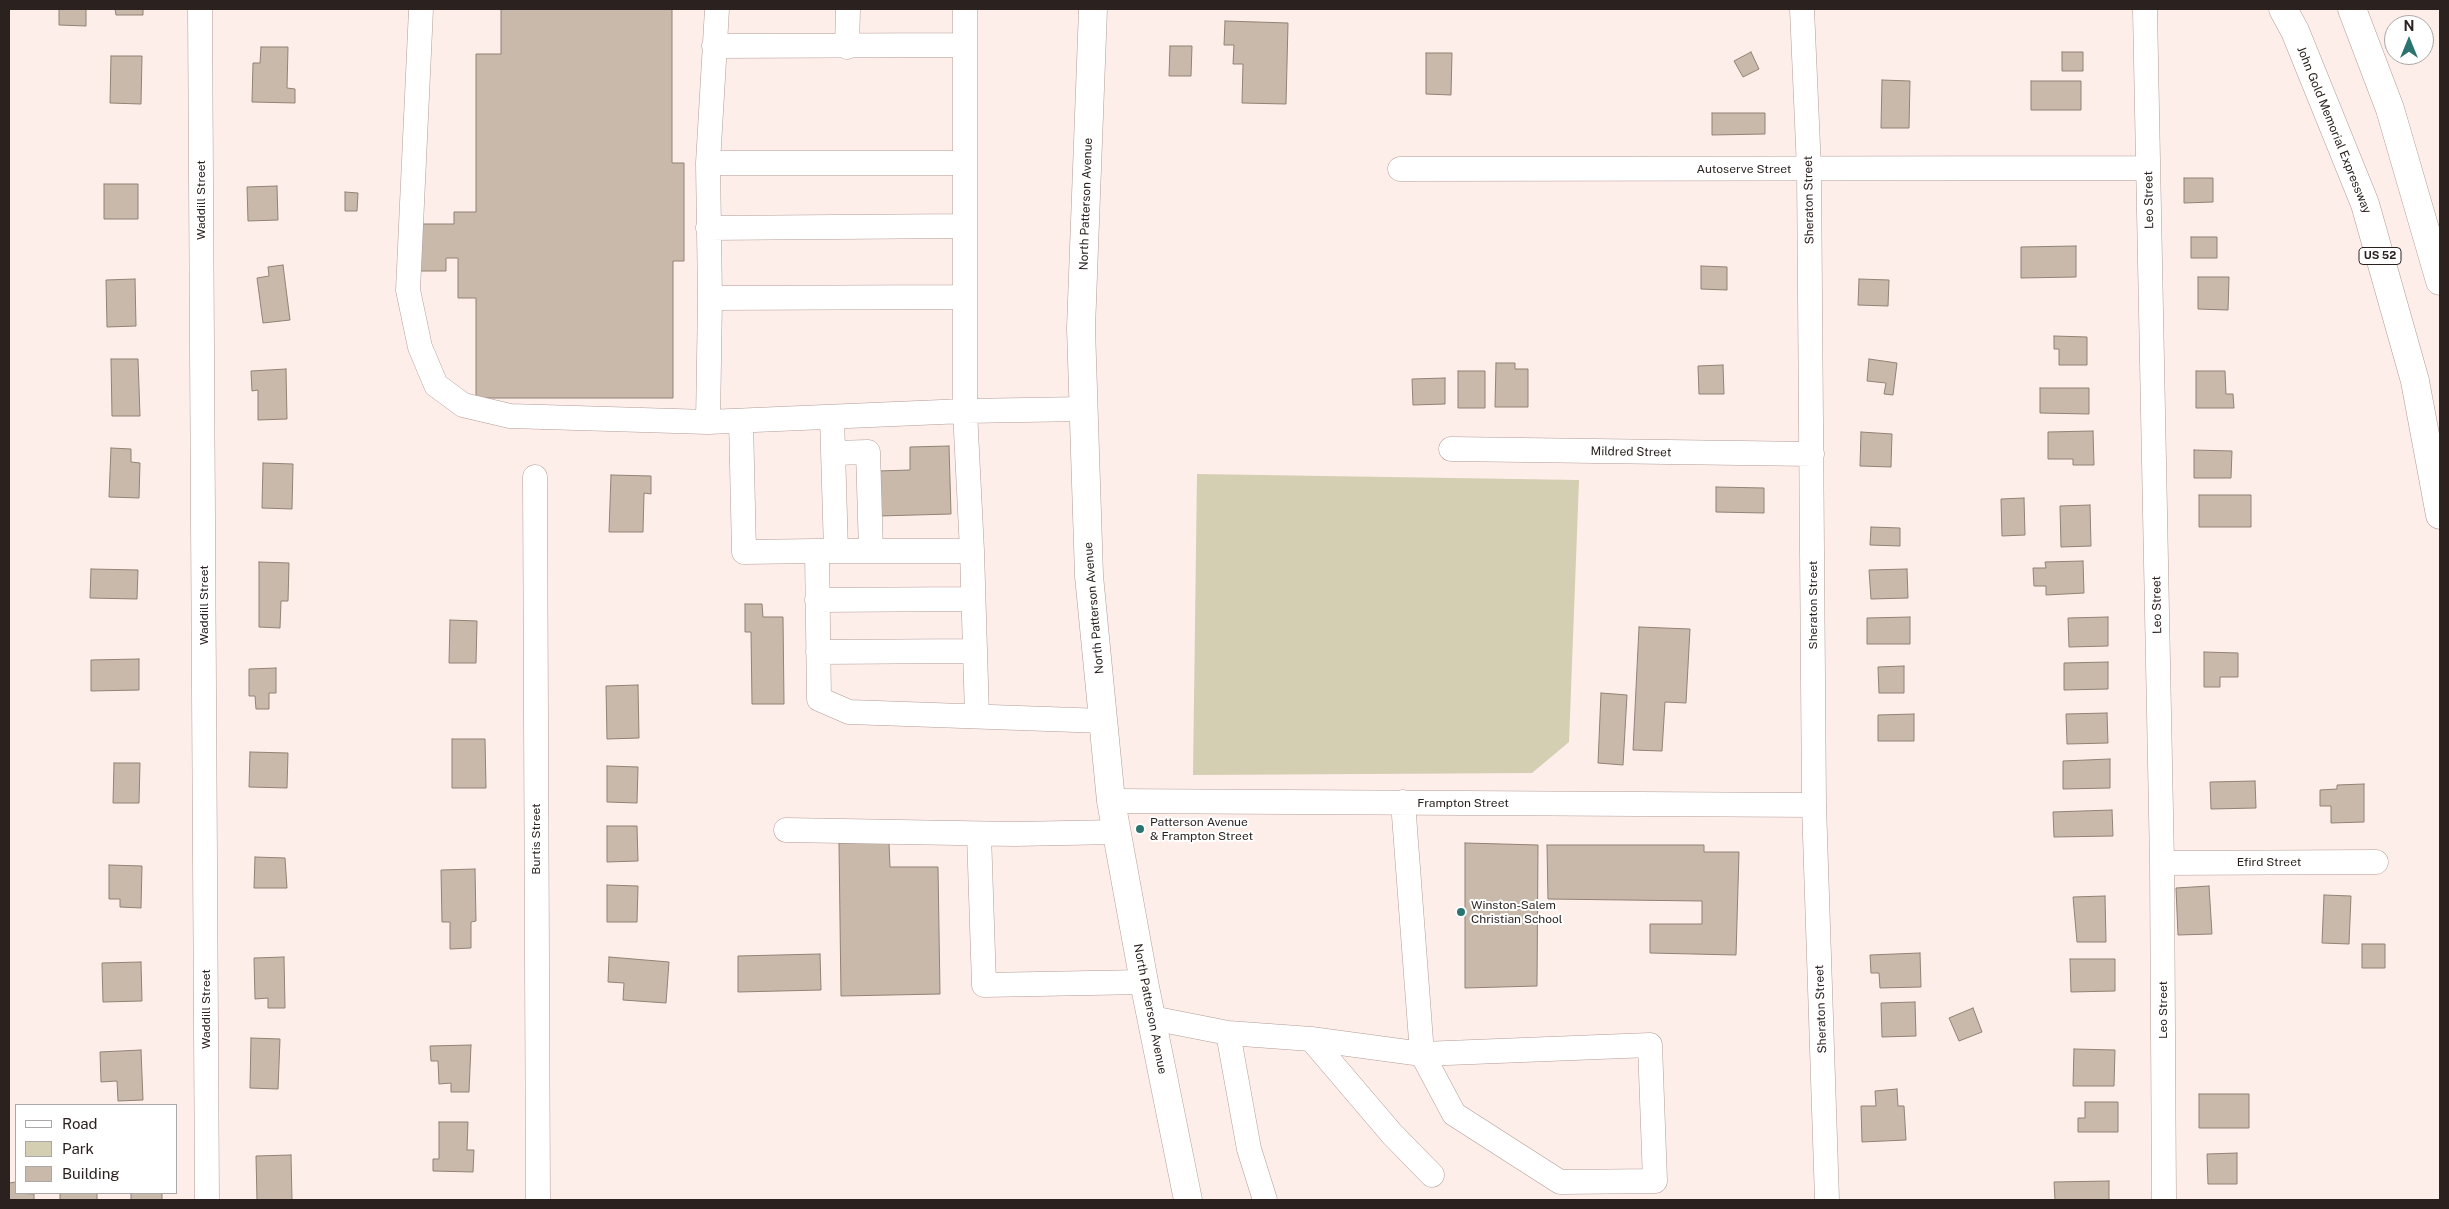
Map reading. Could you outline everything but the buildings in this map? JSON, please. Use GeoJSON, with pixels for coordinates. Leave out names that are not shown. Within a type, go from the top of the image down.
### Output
{"type":"FeatureCollection","features":[{"type":"Feature","properties":{"kind":"main road","name":"North Patterson Avenue"},"geometry":{"type":"LineString","coordinates":[[1093,9],[1081,328],[1089,576],[1111,800],[1144,982],[1188,1200]]}},
{"type":"Feature","properties":{"kind":"main road","name":"John Gold Memorial Expressway"},"geometry":{"type":"LineString","coordinates":[[2283,9],[2295,31],[2365,204],[2415,381],[2440,515]]}},
{"type":"Feature","properties":{"kind":"main road"},"geometry":{"type":"LineString","coordinates":[[2352,9],[2390,109],[2440,281]]}},
{"type":"Feature","properties":{"kind":"street","name":"Waddill Street"},"geometry":{"type":"LineString","coordinates":[[200,9],[207,1200]]}},
{"type":"Feature","properties":{"kind":"street"},"geometry":{"type":"LineString","coordinates":[[420,9],[408,290],[420,347],[436,385],[464,405],[510,416],[708,422],[965,411],[1084,409]]}},
{"type":"Feature","properties":{"kind":"street"},"geometry":{"type":"LineString","coordinates":[[708,422],[710,298],[708,163],[717,9]]}},
{"type":"Feature","properties":{"kind":"street"},"geometry":{"type":"LineString","coordinates":[[847,47],[848,9]]}},
{"type":"Feature","properties":{"kind":"street"},"geometry":{"type":"LineString","coordinates":[[965,9],[963,44],[965,411],[977,716]]}},
{"type":"Feature","properties":{"kind":"street","name":"Sheraton Street"},"geometry":{"type":"LineString","coordinates":[[1802,9],[1809,169],[1814,805],[1827,1200]]}},
{"type":"Feature","properties":{"kind":"street","name":"Leo Street"},"geometry":{"type":"LineString","coordinates":[[2145,10],[2162,863],[2164,1200]]}},
{"type":"Feature","properties":{"kind":"street"},"geometry":{"type":"LineString","coordinates":[[714,46],[847,47],[963,44]]}},
{"type":"Feature","properties":{"kind":"street"},"geometry":{"type":"LineString","coordinates":[[708,163],[964,163]]}},
{"type":"Feature","properties":{"kind":"street","name":"Autoserve Street"},"geometry":{"type":"LineString","coordinates":[[1400,169],[2148,168]]}},
{"type":"Feature","properties":{"kind":"street"},"geometry":{"type":"LineString","coordinates":[[708,228],[964,226]]}},
{"type":"Feature","properties":{"kind":"street"},"geometry":{"type":"LineString","coordinates":[[710,298],[965,297]]}},
{"type":"Feature","properties":{"kind":"street"},"geometry":{"type":"LineString","coordinates":[[832,417],[834,453],[826,551],[817,600],[819,699],[849,712],[1104,721]]}},
{"type":"Feature","properties":{"kind":"street"},"geometry":{"type":"LineString","coordinates":[[741,420],[744,552],[972,551]]}},
{"type":"Feature","properties":{"kind":"street","name":"Mildred Street"},"geometry":{"type":"LineString","coordinates":[[1451,449],[1812,454]]}},
{"type":"Feature","properties":{"kind":"street"},"geometry":{"type":"LineString","coordinates":[[834,453],[868,452],[871,551]]}},
{"type":"Feature","properties":{"kind":"street","name":"Burtis Street"},"geometry":{"type":"LineString","coordinates":[[535,477],[538,1200]]}},
{"type":"Feature","properties":{"kind":"street"},"geometry":{"type":"LineString","coordinates":[[817,600],[973,599]]}},
{"type":"Feature","properties":{"kind":"street"},"geometry":{"type":"LineString","coordinates":[[818,652],[975,651]]}},
{"type":"Feature","properties":{"kind":"street","name":"Frampton Street"},"geometry":{"type":"LineString","coordinates":[[1111,800],[1814,805]]}},
{"type":"Feature","properties":{"kind":"street"},"geometry":{"type":"LineString","coordinates":[[1152,1018],[1228,1033],[1311,1039],[1422,1054],[1650,1045],[1656,1191],[1560,1182],[1454,1114],[1422,1054],[1403,802]]}},
{"type":"Feature","properties":{"kind":"street"},"geometry":{"type":"LineString","coordinates":[[786,830],[979,834],[1117,832]]}},
{"type":"Feature","properties":{"kind":"street"},"geometry":{"type":"LineString","coordinates":[[979,834],[984,985],[1144,982]]}},
{"type":"Feature","properties":{"kind":"street","name":"Efird Street"},"geometry":{"type":"LineString","coordinates":[[2162,863],[2376,862]]}},
{"type":"Feature","properties":{"kind":"street"},"geometry":{"type":"LineString","coordinates":[[1228,1033],[1249,1149],[1265,1200]]}},
{"type":"Feature","properties":{"kind":"street"},"geometry":{"type":"LineString","coordinates":[[1311,1039],[1392,1134],[1432,1176]]}},
{"type":"Feature","properties":{"kind":"green space"},"geometry":{"type":"Polygon","coordinates":[[[1197,474],[1579,480],[1569,742],[1532,773],[1193,775],[1197,474]]]}},
{"type":"Feature","properties":{"kind":"place","name":"Patterson Avenue & Frampton Street"},"geometry":{"type":"Point","coordinates":[1140,829]}},
{"type":"Feature","properties":{"kind":"place","name":"Winston-Salem Christian School"},"geometry":{"type":"Point","coordinates":[1461,912]}}]}
